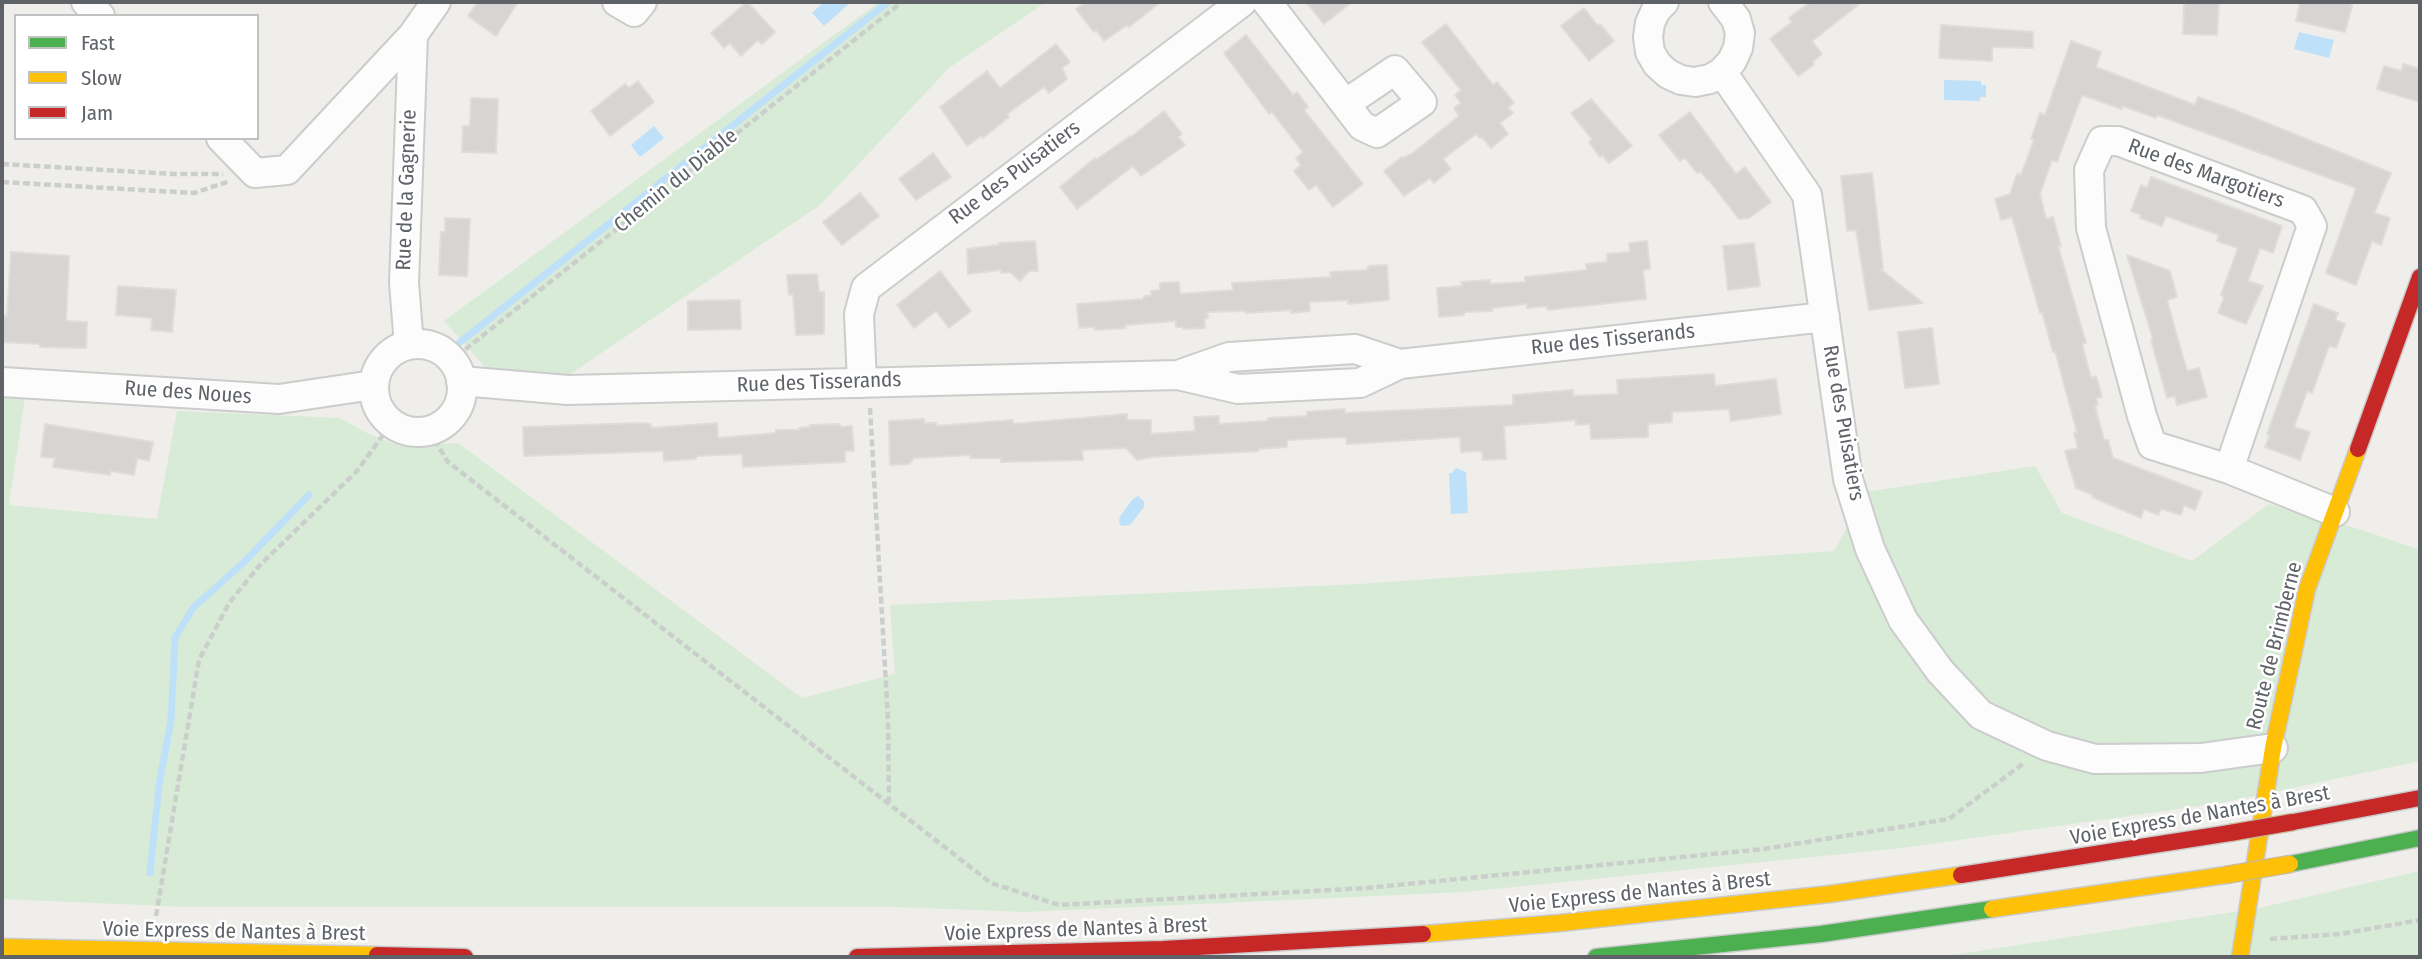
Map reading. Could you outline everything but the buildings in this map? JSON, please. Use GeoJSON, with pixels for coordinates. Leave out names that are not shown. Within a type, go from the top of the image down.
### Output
{"type":"FeatureCollection","features":[{"type":"Feature","properties":{"kind":"main road","name":"Route de Brimberne"},"geometry":{"type":"LineString","coordinates":[[2241,951],[2273,748],[2307,589],[2420,277]]}},
{"type":"Feature","properties":{"kind":"main road","name":"Voie Express de Nantes à Brest"},"geometry":{"type":"LineString","coordinates":[[857,957],[1176,949],[1535,925],[1843,892],[2072,860],[2420,797]]}},
{"type":"Feature","properties":{"kind":"main road"},"geometry":{"type":"LineString","coordinates":[[1596,957],[1833,932],[2226,875],[2420,838]]}},
{"type":"Feature","properties":{"kind":"main road","name":"Voie Express de Nantes à Brest"},"geometry":{"type":"LineString","coordinates":[[2,947],[466,957]]}},
{"type":"Feature","properties":{"kind":"street"},"geometry":{"type":"LineString","coordinates":[[223,140],[255,173],[287,170],[412,35],[436,2]]}},
{"type":"Feature","properties":{"kind":"street"},"geometry":{"type":"LineString","coordinates":[[617,2],[634,12],[642,2]]}},
{"type":"Feature","properties":{"kind":"street","name":"Rue des Puisatiers"},"geometry":{"type":"LineString","coordinates":[[866,382],[859,314],[866,288],[1242,2]]}},
{"type":"Feature","properties":{"kind":"street"},"geometry":{"type":"LineString","coordinates":[[1267,2],[1345,104]]}},
{"type":"Feature","properties":{"kind":"street"},"geometry":{"type":"LineString","coordinates":[[1664,2],[1656,10],[1650,23],[1650,52],[1657,64],[1668,74],[1681,80],[1703,81],[1722,72],[1732,61],[1739,40],[1736,19],[1728,3]]}},
{"type":"Feature","properties":{"kind":"street","name":"Rue de la Gagnerie"},"geometry":{"type":"LineString","coordinates":[[409,345],[404,283],[412,35]]}},
{"type":"Feature","properties":{"kind":"street","name":"Rue des Puisatiers"},"geometry":{"type":"LineString","coordinates":[[1722,72],[1807,195],[1848,479],[1870,549],[1903,620],[1940,671],[1981,715],[2047,746],[2095,759],[2201,758],[2273,748]]}},
{"type":"Feature","properties":{"kind":"street","name":"Rue des Margotiers"},"geometry":{"type":"LineString","coordinates":[[2229,469],[2312,226],[2303,210],[2118,142],[2102,141],[2089,170],[2091,228],[2152,445],[2229,469],[2335,512]]}},
{"type":"Feature","properties":{"kind":"street","name":"Rue des Tisserands"},"geometry":{"type":"LineString","coordinates":[[456,371],[568,390],[1178,375],[1229,357],[1355,349],[1400,364],[1825,317]]}},
{"type":"Feature","properties":{"kind":"street"},"geometry":{"type":"LineString","coordinates":[[409,345],[434,348],[456,371],[461,393],[458,406],[451,417],[429,431],[403,430],[391,424],[381,413],[375,400],[373,386],[376,374],[389,355],[409,345]]}},
{"type":"Feature","properties":{"kind":"street","name":"Rue des Noues"},"geometry":{"type":"LineString","coordinates":[[2,382],[279,399],[373,386]]}},
{"type":"Feature","properties":{"kind":"path","name":"Chemin du Diable"},"geometry":{"type":"LineString","coordinates":[[456,371],[902,2]]}},
{"type":"Feature","properties":{"kind":"path"},"geometry":{"type":"LineString","coordinates":[[2,164],[173,174],[255,173]]}},
{"type":"Feature","properties":{"kind":"path"},"geometry":{"type":"LineString","coordinates":[[2,182],[194,193],[255,173]]}},
{"type":"Feature","properties":{"kind":"path"},"geometry":{"type":"LineString","coordinates":[[866,382],[888,719],[889,803]]}},
{"type":"Feature","properties":{"kind":"path"},"geometry":{"type":"LineString","coordinates":[[156,916],[199,660],[229,603],[260,565],[357,471],[391,424]]}},
{"type":"Feature","properties":{"kind":"path"},"geometry":{"type":"LineString","coordinates":[[429,431],[448,462],[991,883],[1059,905],[1367,888],[1777,847],[1949,819],[2047,746]]}},
{"type":"Feature","properties":{"kind":"path"},"geometry":{"type":"LineString","coordinates":[[2241,951],[2265,940],[2340,934],[2420,920]]}},
{"type":"Feature","properties":{"kind":"green space"},"geometry":{"type":"Polygon","coordinates":[[[879,2],[1046,2],[949,68],[820,205],[563,379],[485,367],[444,321],[879,2]]]}},
{"type":"Feature","properties":{"kind":"green space"},"geometry":{"type":"Polygon","coordinates":[[[2,396],[25,398],[9,505],[157,519],[177,411],[340,418],[399,446],[458,443],[802,698],[895,674],[890,605],[1359,584],[1834,551],[1866,492],[2035,466],[2062,513],[2192,561],[2269,504],[2362,530],[2420,550],[2420,761],[2221,803],[1902,848],[1465,892],[1025,912],[897,907],[187,907],[2,899],[2,396]]]}},
{"type":"Feature","properties":{"kind":"green space"},"geometry":{"type":"Polygon","coordinates":[[[2420,871],[2420,957],[1940,957],[2259,908],[2420,871]]]}},
{"type":"Feature","properties":{"kind":"water"},"geometry":{"type":"Polygon","coordinates":[[[824,2],[851,2],[824,26],[812,13],[824,2]]]}},
{"type":"Feature","properties":{"kind":"water"},"geometry":{"type":"Polygon","coordinates":[[[2299,32],[2334,40],[2329,58],[2294,49],[2299,32]]]}},
{"type":"Feature","properties":{"kind":"water"},"geometry":{"type":"Polygon","coordinates":[[[1944,80],[1981,81],[1981,85],[1986,85],[1986,97],[1980,97],[1980,101],[1944,100],[1944,80]]]}},
{"type":"Feature","properties":{"kind":"water"},"geometry":{"type":"Polygon","coordinates":[[[654,126],[664,138],[640,157],[631,145],[654,126]]]}},
{"type":"Feature","properties":{"kind":"water"},"geometry":{"type":"Polygon","coordinates":[[[1456,468],[1466,472],[1468,513],[1451,514],[1449,473],[1456,468]]]}},
{"type":"Feature","properties":{"kind":"water"},"geometry":{"type":"Polygon","coordinates":[[[1138,496],[1144,501],[1144,507],[1130,525],[1121,526],[1120,516],[1138,496]]]}},
{"type":"Feature","properties":{"kind":"waterway"},"geometry":{"type":"LineString","coordinates":[[459,343],[888,2]]}},
{"type":"Feature","properties":{"kind":"waterway"},"geometry":{"type":"LineString","coordinates":[[150,873],[159,785],[171,720],[175,638],[193,608],[244,562],[309,495]]}},
{"type":"Feature","properties":{"kind":"traffic: fast"},"geometry":{"type":"LineString","coordinates":[[2290,864],[2420,838]]}},
{"type":"Feature","properties":{"kind":"traffic: fast"},"geometry":{"type":"LineString","coordinates":[[1596,957],[1821,934],[1992,909]]}},
{"type":"Feature","properties":{"kind":"traffic: slow"},"geometry":{"type":"LineString","coordinates":[[2240,957],[2273,748],[2307,589],[2358,449]]}},
{"type":"Feature","properties":{"kind":"traffic: slow"},"geometry":{"type":"LineString","coordinates":[[2226,875],[2290,864]]}},
{"type":"Feature","properties":{"kind":"traffic: slow"},"geometry":{"type":"LineString","coordinates":[[1423,934],[1560,923],[1830,894],[1961,875]]}},
{"type":"Feature","properties":{"kind":"traffic: slow"},"geometry":{"type":"LineString","coordinates":[[1992,909],[2226,875]]}},
{"type":"Feature","properties":{"kind":"traffic: slow"},"geometry":{"type":"LineString","coordinates":[[2,947],[377,955]]}},
{"type":"Feature","properties":{"kind":"traffic: jam"},"geometry":{"type":"LineString","coordinates":[[2358,449],[2420,277]]}},
{"type":"Feature","properties":{"kind":"traffic: jam"},"geometry":{"type":"LineString","coordinates":[[2293,822],[2420,798]]}},
{"type":"Feature","properties":{"kind":"traffic: jam"},"geometry":{"type":"LineString","coordinates":[[2230,833],[2293,822]]}},
{"type":"Feature","properties":{"kind":"traffic: jam"},"geometry":{"type":"LineString","coordinates":[[1961,875],[2230,833]]}},
{"type":"Feature","properties":{"kind":"traffic: jam"},"geometry":{"type":"LineString","coordinates":[[857,957],[1163,949],[1423,934]]}},
{"type":"Feature","properties":{"kind":"traffic: jam"},"geometry":{"type":"LineString","coordinates":[[377,955],[465,957]]}}]}
